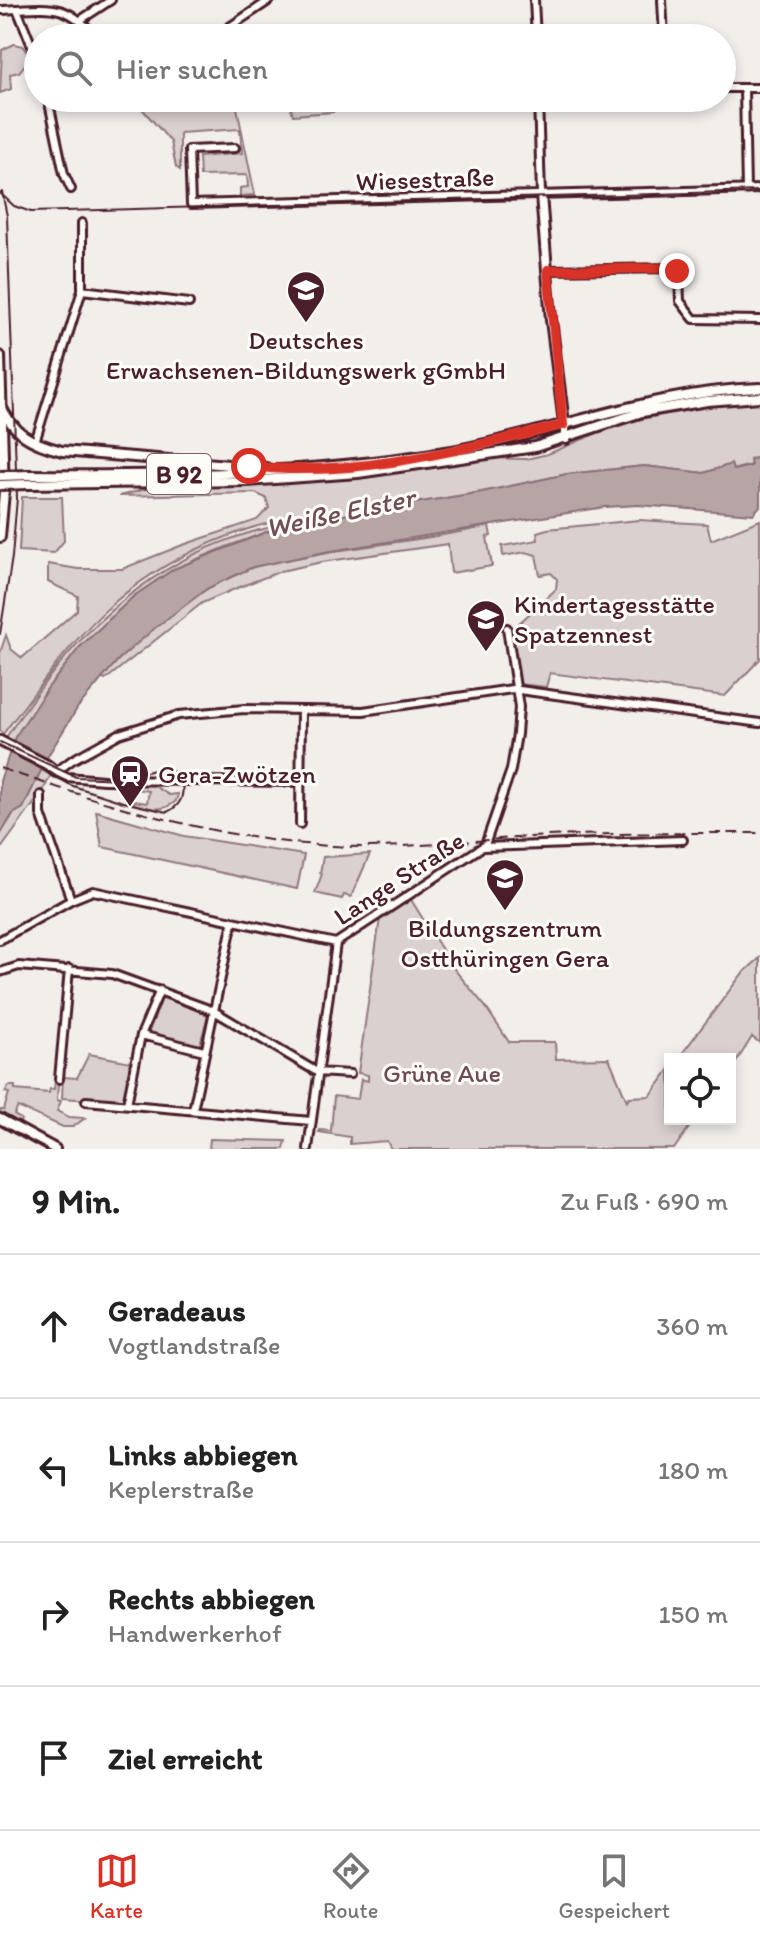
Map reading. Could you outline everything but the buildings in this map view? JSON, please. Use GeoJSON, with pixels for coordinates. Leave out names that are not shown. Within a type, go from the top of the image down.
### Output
{"type":"FeatureCollection","features":[{"type":"Feature","properties":{"kind":"main road"},"geometry":{"type":"LineString","coordinates":[[541,195],[566,439]]}},
{"type":"Feature","properties":{"kind":"main road"},"geometry":{"type":"LineString","coordinates":[[0,356],[0,537]]}},
{"type":"Feature","properties":{"kind":"main road","name":"B 92"},"geometry":{"type":"LineString","coordinates":[[0,485],[28,480],[287,471],[378,462],[449,451],[671,398],[760,388]]}},
{"type":"Feature","properties":{"kind":"main road","name":"B 92"},"geometry":{"type":"LineString","coordinates":[[0,476],[28,480],[301,479],[535,447],[642,412],[707,401],[760,397]]}},
{"type":"Feature","properties":{"kind":"main road"},"geometry":{"type":"LineString","coordinates":[[0,405],[13,428],[49,448],[81,454],[287,471]]}},
{"type":"Feature","properties":{"kind":"main road"},"geometry":{"type":"LineString","coordinates":[[1,745],[56,772]]}},
{"type":"Feature","properties":{"kind":"main road"},"geometry":{"type":"LineString","coordinates":[[0,1119],[55,1149]]}},
{"type":"Feature","properties":{"kind":"street"},"geometry":{"type":"LineString","coordinates":[[82,19],[101,3],[111,0]]}},
{"type":"Feature","properties":{"kind":"street"},"geometry":{"type":"LineString","coordinates":[[234,24],[270,0]]}},
{"type":"Feature","properties":{"kind":"street"},"geometry":{"type":"LineString","coordinates":[[534,0],[535,24]]}},
{"type":"Feature","properties":{"kind":"street"},"geometry":{"type":"LineString","coordinates":[[662,0],[663,24]]}},
{"type":"Feature","properties":{"kind":"street"},"geometry":{"type":"LineString","coordinates":[[0,10],[58,3],[71,9],[86,24]]}},
{"type":"Feature","properties":{"kind":"street"},"geometry":{"type":"LineString","coordinates":[[17,9],[24,26]]}},
{"type":"Feature","properties":{"kind":"street"},"geometry":{"type":"LineString","coordinates":[[736,88],[760,88]]}},
{"type":"Feature","properties":{"kind":"street"},"geometry":{"type":"LineString","coordinates":[[744,88],[746,190]]}},
{"type":"Feature","properties":{"kind":"street"},"geometry":{"type":"LineString","coordinates":[[51,112],[64,174],[71,189]]}},
{"type":"Feature","properties":{"kind":"street"},"geometry":{"type":"LineString","coordinates":[[538,112],[541,195]]}},
{"type":"Feature","properties":{"kind":"street","name":"Wiesestraße"},"geometry":{"type":"LineString","coordinates":[[235,148],[189,150],[191,204],[760,189]]}},
{"type":"Feature","properties":{"kind":"street"},"geometry":{"type":"LineString","coordinates":[[35,442],[82,290],[82,223]]}},
{"type":"Feature","properties":{"kind":"street"},"geometry":{"type":"LineString","coordinates":[[548,270],[673,268],[679,276],[680,301],[694,319],[760,320]]}},
{"type":"Feature","properties":{"kind":"street"},"geometry":{"type":"LineString","coordinates":[[82,290],[189,303]]}},
{"type":"Feature","properties":{"kind":"street","name":"Lange Straße"},"geometry":{"type":"LineString","coordinates":[[71,900],[93,891],[336,943],[483,847],[511,770],[517,734],[519,707],[507,628]]}},
{"type":"Feature","properties":{"kind":"street"},"geometry":{"type":"LineString","coordinates":[[299,782],[104,780],[67,777],[56,772],[119,734],[173,717],[235,709],[363,711],[516,689],[760,723]]}},
{"type":"Feature","properties":{"kind":"street"},"geometry":{"type":"LineString","coordinates":[[300,824],[301,710]]}},
{"type":"Feature","properties":{"kind":"street"},"geometry":{"type":"LineString","coordinates":[[0,940],[71,900],[41,814],[41,795]]}},
{"type":"Feature","properties":{"kind":"street"},"geometry":{"type":"LineString","coordinates":[[483,847],[683,840]]}},
{"type":"Feature","properties":{"kind":"street"},"geometry":{"type":"LineString","coordinates":[[193,1110],[233,921]]}},
{"type":"Feature","properties":{"kind":"street"},"geometry":{"type":"LineString","coordinates":[[308,1149],[336,943]]}},
{"type":"Feature","properties":{"kind":"street"},"geometry":{"type":"LineString","coordinates":[[0,972],[19,966],[112,974],[214,1011],[317,1072],[350,1074]]}},
{"type":"Feature","properties":{"kind":"street"},"geometry":{"type":"LineString","coordinates":[[59,1079],[69,969]]}},
{"type":"Feature","properties":{"kind":"street"},"geometry":{"type":"LineString","coordinates":[[127,1104],[141,1035],[160,990]]}},
{"type":"Feature","properties":{"kind":"street"},"geometry":{"type":"LineString","coordinates":[[141,1035],[204,1051]]}},
{"type":"Feature","properties":{"kind":"street"},"geometry":{"type":"LineString","coordinates":[[86,1101],[311,1121]]}},
{"type":"Feature","properties":{"kind":"green space"},"geometry":{"type":"Polygon","coordinates":[[[14,44],[23,46],[24,66],[19,72],[10,74],[11,89],[0,93],[2,50],[14,44]]]}},
{"type":"Feature","properties":{"kind":"green space"},"geometry":{"type":"Polygon","coordinates":[[[145,112],[238,112],[255,195],[240,196],[240,188],[248,187],[247,175],[200,176],[199,157],[242,153],[240,129],[180,133],[180,170],[176,167],[171,142],[145,112]]]}},
{"type":"Feature","properties":{"kind":"green space"},"geometry":{"type":"Polygon","coordinates":[[[292,112],[333,112],[293,115],[292,112]]]}},
{"type":"Feature","properties":{"kind":"green space"},"geometry":{"type":"Polygon","coordinates":[[[760,402],[760,458],[750,459],[751,465],[732,470],[731,465],[704,473],[644,466],[567,474],[269,531],[174,569],[134,596],[80,647],[47,689],[14,742],[5,739],[65,657],[111,610],[137,590],[202,551],[292,519],[271,522],[211,543],[143,580],[116,601],[70,648],[3,734],[0,731],[0,653],[6,635],[11,649],[22,658],[77,610],[78,596],[48,582],[48,564],[78,569],[122,569],[257,520],[269,508],[266,498],[255,493],[119,496],[150,488],[308,482],[403,472],[480,458],[526,459],[548,454],[609,428],[642,419],[714,405],[760,402]]]}},
{"type":"Feature","properties":{"kind":"green space"},"geometry":{"type":"Polygon","coordinates":[[[22,497],[62,497],[64,541],[54,553],[19,551],[22,497]]]}},
{"type":"Feature","properties":{"kind":"green space"},"geometry":{"type":"Polygon","coordinates":[[[639,520],[707,524],[711,540],[760,520],[760,659],[725,696],[550,673],[546,687],[519,684],[513,652],[515,627],[556,589],[557,579],[551,573],[540,575],[536,555],[526,552],[503,556],[502,546],[538,540],[537,532],[547,529],[639,520]]]}},
{"type":"Feature","properties":{"kind":"green space"},"geometry":{"type":"Polygon","coordinates":[[[489,526],[491,536],[487,537],[492,566],[451,573],[448,544],[281,571],[202,603],[105,680],[102,678],[133,645],[171,613],[233,575],[269,563],[489,526]]]}},
{"type":"Feature","properties":{"kind":"green space"},"geometry":{"type":"Polygon","coordinates":[[[41,770],[51,775],[43,791],[0,850],[0,835],[13,814],[23,808],[41,770]]]}},
{"type":"Feature","properties":{"kind":"green space"},"geometry":{"type":"Polygon","coordinates":[[[148,782],[169,795],[178,794],[176,801],[161,808],[134,804],[134,801],[147,803],[149,791],[130,788],[127,783],[148,782]]]}},
{"type":"Feature","properties":{"kind":"green space"},"geometry":{"type":"Polygon","coordinates":[[[96,811],[184,836],[304,855],[297,889],[102,847],[96,811]]]}},
{"type":"Feature","properties":{"kind":"green space"},"geometry":{"type":"Polygon","coordinates":[[[370,854],[351,897],[344,895],[342,899],[315,893],[322,874],[323,857],[370,854]]]}},
{"type":"Feature","properties":{"kind":"green space","name":"Grüne Aue"},"geometry":{"type":"Polygon","coordinates":[[[410,898],[454,969],[485,1006],[509,1042],[555,1042],[556,1059],[609,1058],[627,1101],[629,1097],[650,1096],[664,1077],[664,1125],[691,1125],[674,1149],[391,1149],[387,1141],[350,1144],[350,1137],[319,1132],[331,1131],[334,1096],[358,1099],[361,1079],[368,1081],[368,1075],[358,1073],[380,918],[410,898]]]}},
{"type":"Feature","properties":{"kind":"green space"},"geometry":{"type":"Polygon","coordinates":[[[760,958],[760,1043],[752,1037],[736,1062],[736,1053],[683,1053],[742,974],[760,958]]]}},
{"type":"Feature","properties":{"kind":"green space"},"geometry":{"type":"Polygon","coordinates":[[[163,996],[208,1015],[199,1048],[148,1034],[163,996]]]}},
{"type":"Feature","properties":{"kind":"green space"},"geometry":{"type":"Polygon","coordinates":[[[89,1054],[131,1062],[123,1102],[62,1098],[63,1077],[77,1078],[89,1054]]]}},
{"type":"Feature","properties":{"kind":"green space"},"geometry":{"type":"Polygon","coordinates":[[[55,1080],[58,1081],[57,1100],[61,1101],[57,1111],[69,1117],[85,1118],[73,1127],[63,1127],[18,1107],[14,1115],[21,1119],[20,1123],[1,1113],[9,1086],[15,1086],[15,1090],[49,1093],[50,1089],[54,1089],[55,1080]]]}},
{"type":"Feature","properties":{"kind":"green space"},"geometry":{"type":"Polygon","coordinates":[[[210,1139],[286,1141],[284,1149],[209,1149],[210,1139]]]}},
{"type":"Feature","properties":{"kind":"shaded area"},"geometry":{"type":"Polygon","coordinates":[[[760,458],[760,506],[753,514],[638,505],[605,507],[325,552],[253,567],[208,588],[118,660],[78,707],[49,754],[23,808],[13,814],[0,835],[0,781],[15,737],[80,647],[134,596],[174,569],[269,531],[349,514],[567,474],[644,466],[704,473],[731,464],[733,470],[751,466],[750,459],[760,458]]]}},
{"type":"Feature","properties":{"kind":"tram line"},"geometry":{"type":"LineString","coordinates":[[0,193],[14,206],[31,212],[760,191]]}},
{"type":"Feature","properties":{"kind":"tram line"},"geometry":{"type":"LineString","coordinates":[[0,634],[17,498],[7,216],[2,192]]}},
{"type":"Feature","properties":{"kind":"tram line"},"geometry":{"type":"LineString","coordinates":[[0,742],[76,777],[121,779],[161,768],[174,772],[181,779],[182,794],[179,803],[167,812],[123,802],[70,785],[0,747]]}},
{"type":"Feature","properties":{"kind":"tram line"},"geometry":{"type":"LineString","coordinates":[[0,1125],[46,1149]]}},
{"type":"Feature","properties":{"kind":"railway"},"geometry":{"type":"LineString","coordinates":[[0,768],[81,795],[203,828],[330,846],[405,846],[587,835],[760,833]]}},
{"type":"Feature","properties":{"kind":"place","name":"Deutsches Erwachsenen-Bildungswerk gGmbH"},"geometry":{"type":"Point","coordinates":[306,324]}},
{"type":"Feature","properties":{"kind":"place","name":"Kindertagesstätte Spatzennest"},"geometry":{"type":"Point","coordinates":[486,653]}},
{"type":"Feature","properties":{"kind":"place","name":"Gera-Zwötzen"},"geometry":{"type":"Point","coordinates":[130,808]}},
{"type":"Feature","properties":{"kind":"place","name":"Bildungszentrum Ostthüringen Gera"},"geometry":{"type":"Point","coordinates":[505,912]}},
{"type":"Feature","properties":{"kind":"route"},"geometry":{"type":"LineString","coordinates":[[249,466],[287,471],[378,462],[449,451],[563,425],[548,270],[673,268],[677,271]]}},
{"type":"Feature","properties":{"kind":"water label","name":"Weiße Elster"},"geometry":{"type":"Point","coordinates":[340,512]}}]}
